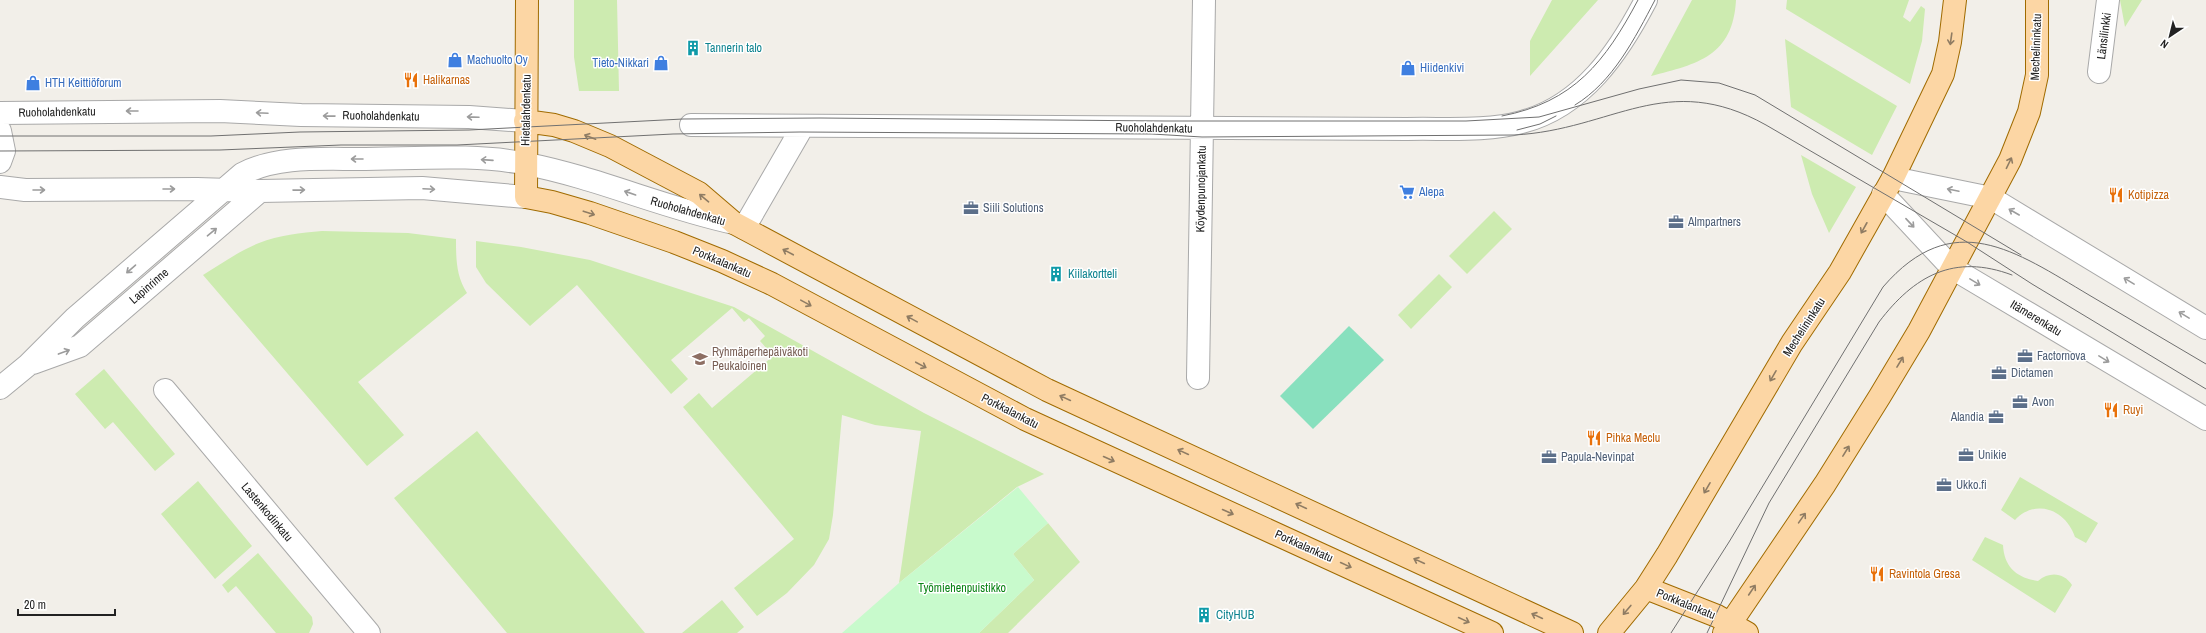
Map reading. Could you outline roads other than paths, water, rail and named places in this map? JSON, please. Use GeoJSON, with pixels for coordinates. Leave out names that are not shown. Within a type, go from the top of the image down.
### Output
{"type":"FeatureCollection","features":[{"type":"Feature","properties":{"kind":"main road","name":"Hietalahdenkatu"},"geometry":{"type":"LineString","coordinates":[[526,197],[528,0]]}},
{"type":"Feature","properties":{"kind":"main road","name":"Mechelininkatu"},"geometry":{"type":"LineString","coordinates":[[1609,633],[1646,588],[1667,555],[1792,342],[1840,272],[1888,186],[1943,74],[1950,42],[1955,0]]}},
{"type":"Feature","properties":{"kind":"main road","name":"Mechelininkatu"},"geometry":{"type":"LineString","coordinates":[[1734,630],[1919,331],[2010,160],[2029,112],[2037,74],[2037,0]]}},
{"type":"Feature","properties":{"kind":"main road","name":"Ruoholahdenkatu"},"geometry":{"type":"LineString","coordinates":[[526,121],[554,125],[574,131],[610,146],[699,193],[739,226]]}},
{"type":"Feature","properties":{"kind":"main road","name":"Porkkalankatu"},"geometry":{"type":"LineString","coordinates":[[526,197],[552,202],[590,213],[674,242],[772,284],[977,395],[1073,443],[1333,559],[1492,633]]}},
{"type":"Feature","properties":{"kind":"main road"},"geometry":{"type":"LineString","coordinates":[[739,226],[995,364],[1100,415],[1572,633]]}},
{"type":"Feature","properties":{"kind":"main road","name":"Porkkalankatu"},"geometry":{"type":"LineString","coordinates":[[1646,588],[1734,630]]}},
{"type":"Feature","properties":{"kind":"street","name":"Köydenpunojankatu"},"geometry":{"type":"LineString","coordinates":[[1198,378],[1204,0]]}},
{"type":"Feature","properties":{"kind":"street","name":"Ruoholahdenkatu"},"geometry":{"type":"LineString","coordinates":[[691,125],[1407,129],[1504,125],[1539,117],[1586,86],[1601,72],[1619,48],[1646,0]]}},
{"type":"Feature","properties":{"kind":"street","name":"Länsilinkki"},"geometry":{"type":"LineString","coordinates":[[2100,72],[2108,0]]}},
{"type":"Feature","properties":{"kind":"street","name":"Ruoholahdenkatu"},"geometry":{"type":"LineString","coordinates":[[0,113],[220,111],[300,115],[476,117],[526,121]]}},
{"type":"Feature","properties":{"kind":"street"},"geometry":{"type":"LineString","coordinates":[[739,226],[803,126]]}},
{"type":"Feature","properties":{"kind":"street"},"geometry":{"type":"LineString","coordinates":[[0,131],[4,151],[0,162]]}},
{"type":"Feature","properties":{"kind":"street","name":"Ruoholahdenkatu"},"geometry":{"type":"LineString","coordinates":[[223,190],[242,174],[254,168],[274,163],[344,159],[470,159],[526,163],[592,180],[692,214],[739,226]]}},
{"type":"Feature","properties":{"kind":"street"},"geometry":{"type":"LineString","coordinates":[[1888,186],[1991,198],[2206,328]]}},
{"type":"Feature","properties":{"kind":"street","name":"Itämerenkatu"},"geometry":{"type":"LineString","coordinates":[[1888,186],[1952,268],[2206,419]]}},
{"type":"Feature","properties":{"kind":"street"},"geometry":{"type":"LineString","coordinates":[[0,187],[25,190],[260,191],[422,188],[526,197]]}},
{"type":"Feature","properties":{"kind":"street","name":"Lapinrinne"},"geometry":{"type":"LineString","coordinates":[[0,388],[28,365],[75,318],[223,190]]}},
{"type":"Feature","properties":{"kind":"street","name":"Lapinrinne"},"geometry":{"type":"LineString","coordinates":[[28,365],[80,346],[260,191]]}},
{"type":"Feature","properties":{"kind":"street","name":"Lastenkodinkatu"},"geometry":{"type":"LineString","coordinates":[[165,390],[361,630]]}},
{"type":"Feature","properties":{"kind":"tram line"},"geometry":{"type":"LineString","coordinates":[[1502,116],[1527,110],[1549,101],[1585,76],[1613,42],[1638,0]]}},
{"type":"Feature","properties":{"kind":"tram line"},"geometry":{"type":"LineString","coordinates":[[1575,105],[1589,95],[1612,72],[1631,44],[1655,0]]}},
{"type":"Feature","properties":{"kind":"tram line"},"geometry":{"type":"LineString","coordinates":[[0,136],[211,136],[300,132],[469,130],[683,119],[820,118],[1165,121],[1466,121],[1539,117],[1639,89],[1681,80],[1719,83],[1755,95],[2021,255]]}},
{"type":"Feature","properties":{"kind":"tram line"},"geometry":{"type":"LineString","coordinates":[[0,151],[220,150],[341,145],[457,145],[673,134],[800,132],[1152,134],[1202,137],[1514,135],[1549,131],[1640,107],[1668,102],[1698,102],[1731,109],[1766,125],[1967,242],[2032,284],[2206,389]]}},
{"type":"Feature","properties":{"kind":"tram line"},"geometry":{"type":"LineString","coordinates":[[1517,130],[1540,124],[1556,116]]}},
{"type":"Feature","properties":{"kind":"tram line"},"geometry":{"type":"LineString","coordinates":[[1671,633],[1729,542],[1883,287],[1909,262],[1934,248],[1959,242],[1984,244],[2010,252],[2062,279],[2206,364]]}},
{"type":"Feature","properties":{"kind":"tram line"},"geometry":{"type":"LineString","coordinates":[[1707,633],[1769,503],[1879,322],[1892,306],[1906,292],[1921,281],[1937,273],[1954,268],[1972,267],[1991,269],[2012,275]]}},
{"type":"Feature","properties":{"kind":"place","name":"Tannerin talo"},"geometry":{"type":"Point","coordinates":[693,48]}},
{"type":"Feature","properties":{"kind":"place","name":"Machuolto Oy"},"geometry":{"type":"Point","coordinates":[455,60]}},
{"type":"Feature","properties":{"kind":"place","name":"Tieto-Nikkari"},"geometry":{"type":"Point","coordinates":[661,63]}},
{"type":"Feature","properties":{"kind":"place","name":"Hiidenkivi"},"geometry":{"type":"Point","coordinates":[1408,68]}},
{"type":"Feature","properties":{"kind":"place","name":"Halikarnas"},"geometry":{"type":"Point","coordinates":[411,80]}},
{"type":"Feature","properties":{"kind":"place","name":"HTH Keittiöforum"},"geometry":{"type":"Point","coordinates":[33,83]}},
{"type":"Feature","properties":{"kind":"place","name":"Alepa"},"geometry":{"type":"Point","coordinates":[1407,192]}},
{"type":"Feature","properties":{"kind":"place","name":"Kotipizza"},"geometry":{"type":"Point","coordinates":[2116,195]}},
{"type":"Feature","properties":{"kind":"place","name":"Siili Solutions"},"geometry":{"type":"Point","coordinates":[971,208]}},
{"type":"Feature","properties":{"kind":"place","name":"Almpartners"},"geometry":{"type":"Point","coordinates":[1676,222]}},
{"type":"Feature","properties":{"kind":"place","name":"Kiilakortteli"},"geometry":{"type":"Point","coordinates":[1056,274]}},
{"type":"Feature","properties":{"kind":"place","name":"Factornova"},"geometry":{"type":"Point","coordinates":[2025,356]}},
{"type":"Feature","properties":{"kind":"place","name":"Ryhmäperhepäiväkoti Peukaloinen"},"geometry":{"type":"Point","coordinates":[700,359]}},
{"type":"Feature","properties":{"kind":"place","name":"Dictamen"},"geometry":{"type":"Point","coordinates":[1999,373]}},
{"type":"Feature","properties":{"kind":"place","name":"Avon"},"geometry":{"type":"Point","coordinates":[2020,402]}},
{"type":"Feature","properties":{"kind":"place","name":"Ruyi"},"geometry":{"type":"Point","coordinates":[2111,410]}},
{"type":"Feature","properties":{"kind":"place","name":"Alandia"},"geometry":{"type":"Point","coordinates":[1996,417]}},
{"type":"Feature","properties":{"kind":"place","name":"Pihka Meclu"},"geometry":{"type":"Point","coordinates":[1594,438]}},
{"type":"Feature","properties":{"kind":"place","name":"Unikie"},"geometry":{"type":"Point","coordinates":[1966,455]}},
{"type":"Feature","properties":{"kind":"place","name":"Papula-Nevinpat"},"geometry":{"type":"Point","coordinates":[1549,457]}},
{"type":"Feature","properties":{"kind":"place","name":"Ukko.fi"},"geometry":{"type":"Point","coordinates":[1944,485]}},
{"type":"Feature","properties":{"kind":"place","name":"Ravintola Gresa"},"geometry":{"type":"Point","coordinates":[1877,574]}},
{"type":"Feature","properties":{"kind":"place","name":"CityHUB"},"geometry":{"type":"Point","coordinates":[1204,615]}},
{"type":"Feature","properties":{"kind":"park label","name":"Työmiehenpuistikko"},"geometry":{"type":"Point","coordinates":[962,588]}}]}
